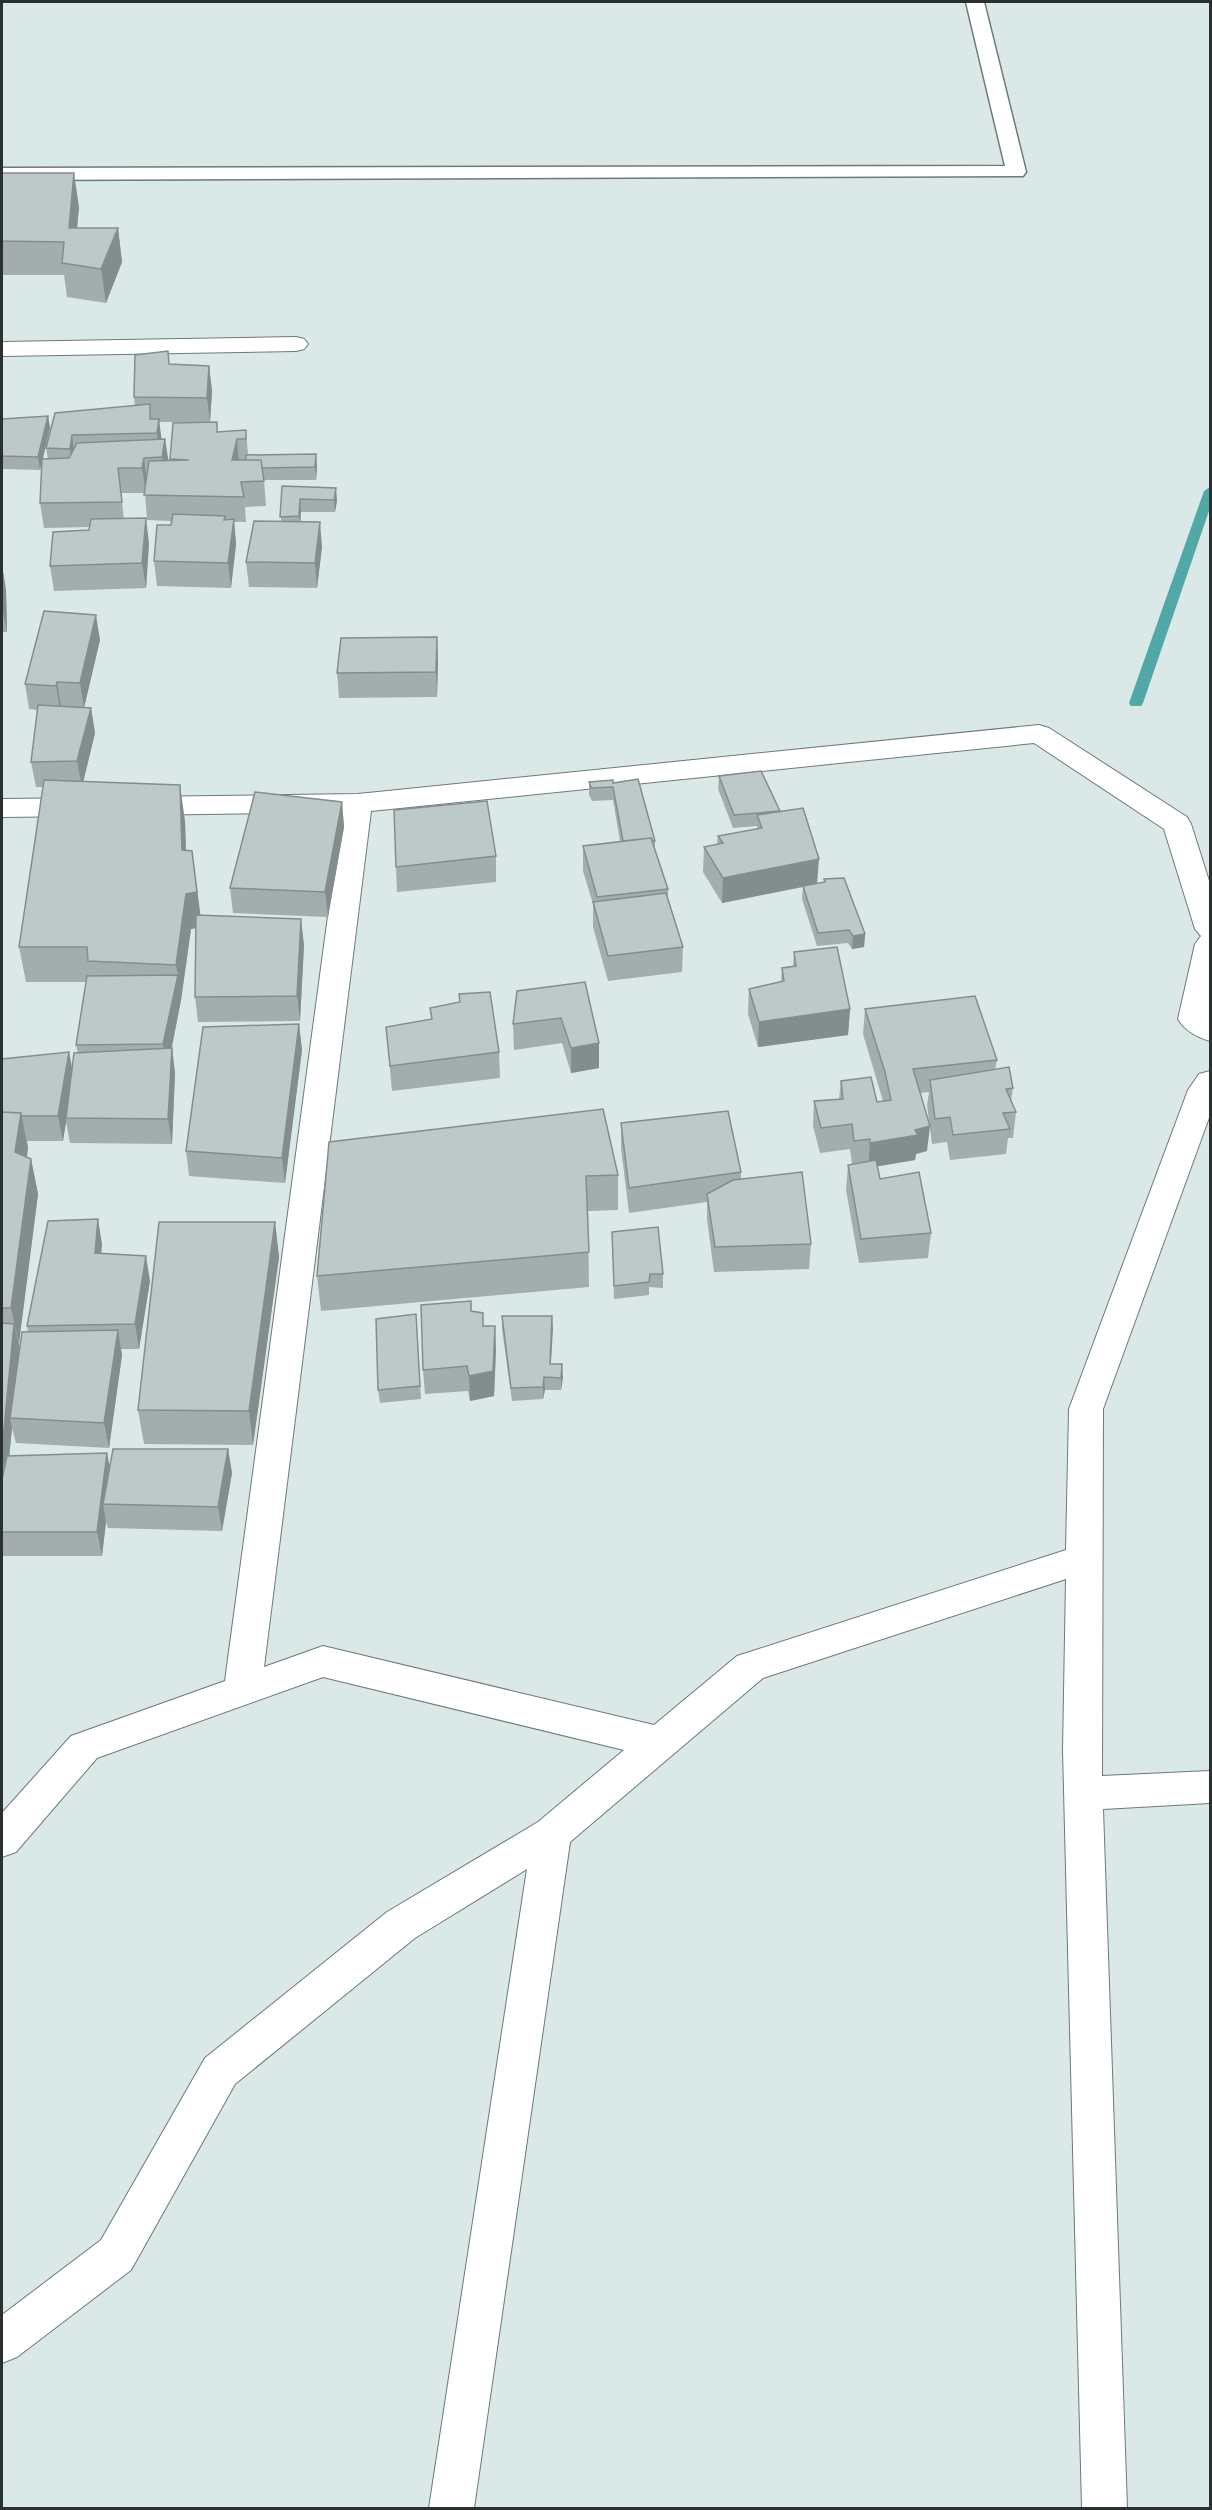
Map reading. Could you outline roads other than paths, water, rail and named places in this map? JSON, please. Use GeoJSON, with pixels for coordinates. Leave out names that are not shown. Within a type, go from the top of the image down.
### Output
{"type":"FeatureCollection","features":[{"type":"Feature","properties":{"kind":"street"},"geometry":{"type":"LineString","coordinates":[[2,349],[296,344]]}},
{"type":"Feature","properties":{"kind":"street"},"geometry":{"type":"LineString","coordinates":[[2,808],[358,803],[1039,735],[1177,824],[1210,929]]}},
{"type":"Feature","properties":{"kind":"street"},"geometry":{"type":"LineString","coordinates":[[242,1690],[358,803]]}},
{"type":"Feature","properties":{"kind":"street"},"geometry":{"type":"LineString","coordinates":[[1210,944],[1193,1019],[1210,1030]]}},
{"type":"Feature","properties":{"kind":"street"},"geometry":{"type":"LineString","coordinates":[[1105,2508],[1083,1794],[1086,1410],[1204,1090],[1210,1082]]}},
{"type":"Feature","properties":{"kind":"street"},"geometry":{"type":"LineString","coordinates":[[2,2342],[116,2255],[220,2072],[401,1925],[552,1834],[750,1667],[1084,1559]]}},
{"type":"Feature","properties":{"kind":"street"},"geometry":{"type":"LineString","coordinates":[[2,1840],[84,1747],[323,1661],[660,1743]]}},
{"type":"Feature","properties":{"kind":"street"},"geometry":{"type":"LineString","coordinates":[[1083,1794],[1210,1787]]}},
{"type":"Feature","properties":{"kind":"street"},"geometry":{"type":"LineString","coordinates":[[452,2508],[552,1834]]}},
{"type":"Feature","properties":{"kind":"lane"},"geometry":{"type":"LineString","coordinates":[[2,174],[1016,172],[975,2]]}},
{"type":"Feature","properties":{"kind":"waterway"},"geometry":{"type":"LineString","coordinates":[[1136,703],[1210,491]]}}]}
